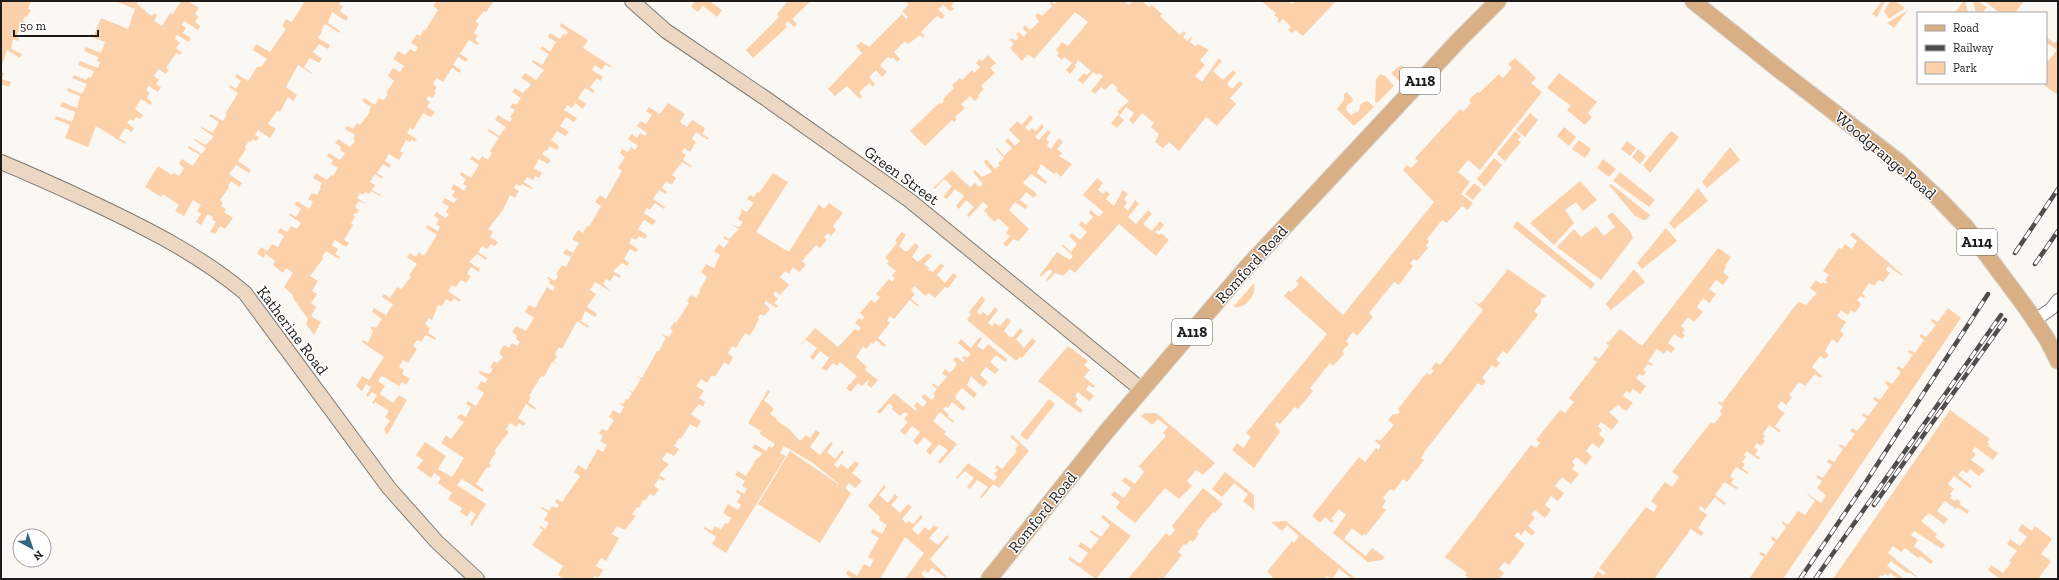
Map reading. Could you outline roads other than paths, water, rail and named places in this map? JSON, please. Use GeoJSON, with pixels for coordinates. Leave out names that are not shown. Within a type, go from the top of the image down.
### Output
{"type":"FeatureCollection","features":[{"type":"Feature","properties":{"kind":"main road","name":"Green Street"},"geometry":{"type":"LineString","coordinates":[[632,1],[666,31],[765,98],[921,209],[1142,390]]}},
{"type":"Feature","properties":{"kind":"main road","name":"Romford Road"},"geometry":{"type":"LineString","coordinates":[[989,579],[1142,390],[1264,249],[1460,39],[1498,1]]}},
{"type":"Feature","properties":{"kind":"main road","name":"Woodgrange Road"},"geometry":{"type":"LineString","coordinates":[[1693,1],[1910,171],[1966,227],[2035,320],[2058,361]]}},
{"type":"Feature","properties":{"kind":"main road","name":"Katherine Road"},"geometry":{"type":"LineString","coordinates":[[1,162],[100,206],[159,236],[218,272],[245,293],[389,488],[437,542],[477,579]]}},
{"type":"Feature","properties":{"kind":"street"},"geometry":{"type":"LineString","coordinates":[[2035,320],[2051,309],[2058,300]]}},
{"type":"Feature","properties":{"kind":"railway"},"geometry":{"type":"LineString","coordinates":[[2015,253],[2058,189]]}},
{"type":"Feature","properties":{"kind":"railway"},"geometry":{"type":"LineString","coordinates":[[2035,264],[2058,231]]}},
{"type":"Feature","properties":{"kind":"railway"},"geometry":{"type":"LineString","coordinates":[[1800,579],[1860,491],[1988,294]]}},
{"type":"Feature","properties":{"kind":"railway"},"geometry":{"type":"LineString","coordinates":[[1815,579],[2001,315]]}},
{"type":"Feature","properties":{"kind":"railway"},"geometry":{"type":"LineString","coordinates":[[1874,505],[2005,320]]}}]}
